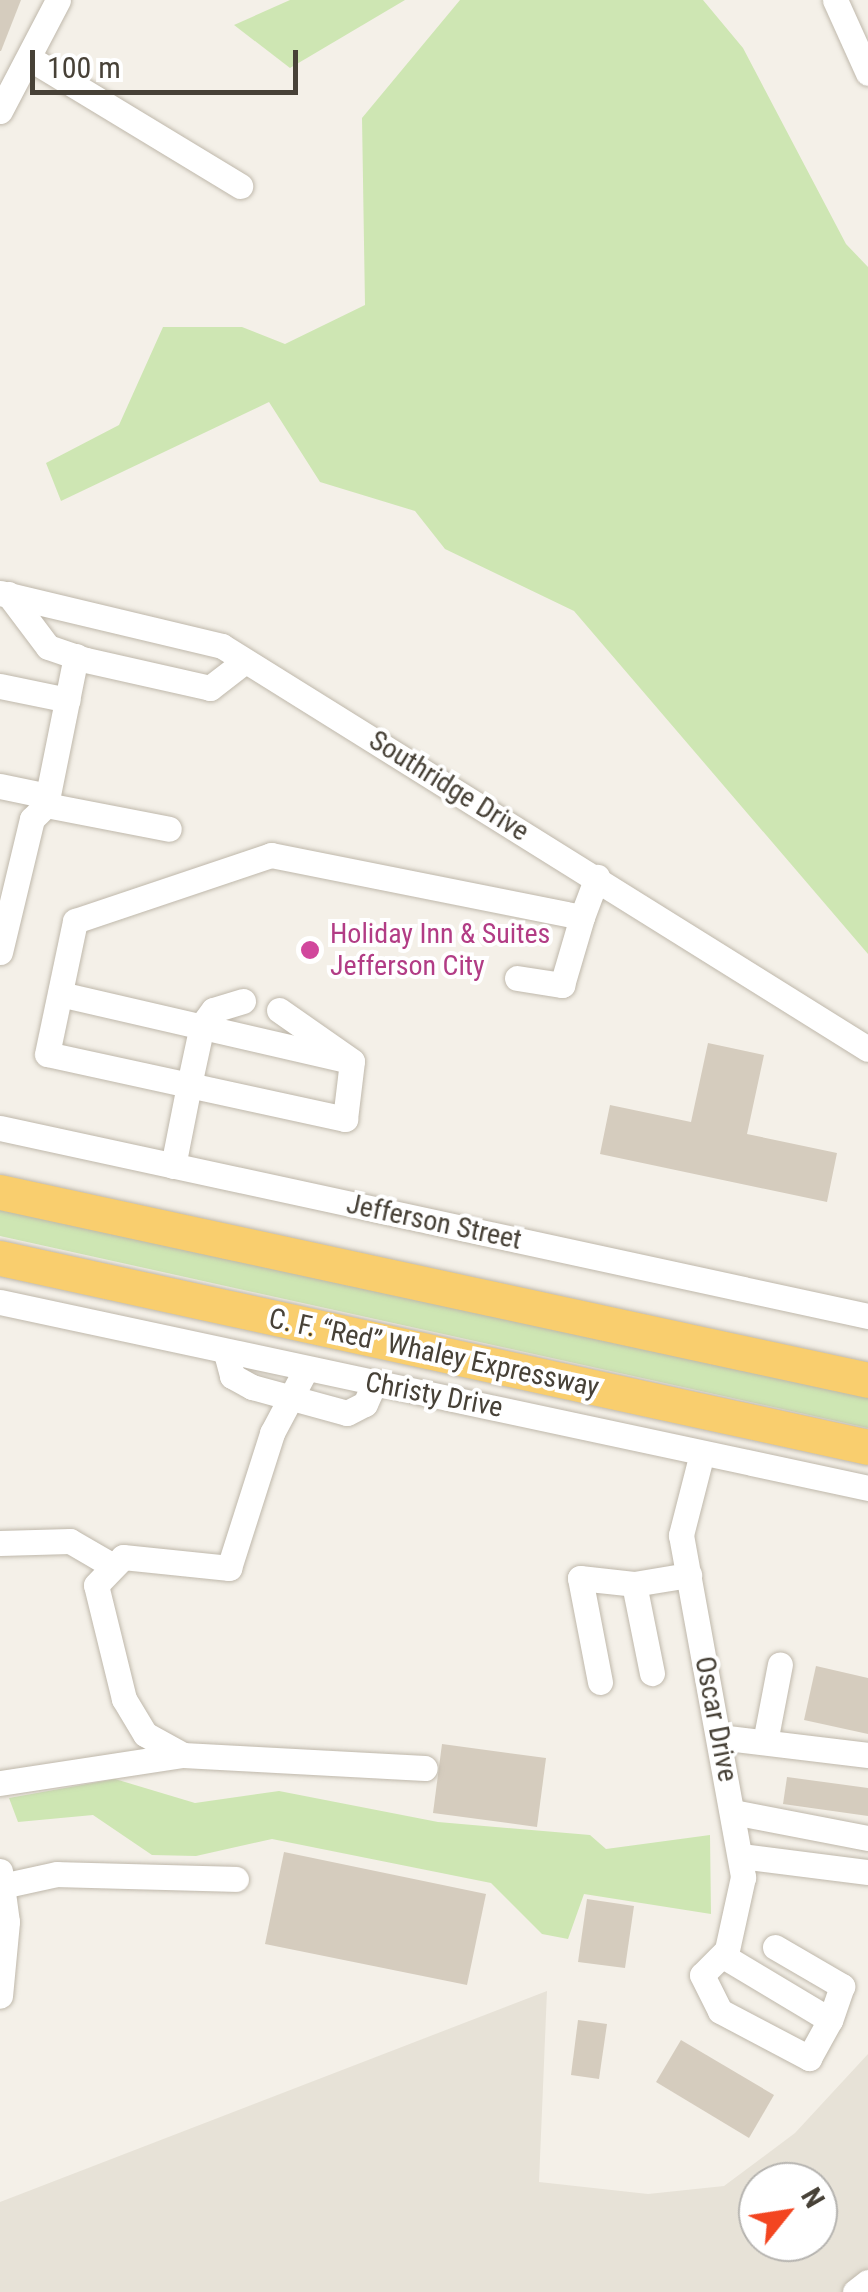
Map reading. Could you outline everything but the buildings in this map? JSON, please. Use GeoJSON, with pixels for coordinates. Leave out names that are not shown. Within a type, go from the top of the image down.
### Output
{"type":"FeatureCollection","features":[{"type":"Feature","properties":{"kind":"highway"},"geometry":{"type":"LineString","coordinates":[[0,1192],[868,1380]]}},
{"type":"Feature","properties":{"kind":"highway","name":"C. F. “Red” Whaley Expressway"},"geometry":{"type":"LineString","coordinates":[[0,1258],[868,1447]]}},
{"type":"Feature","properties":{"kind":"street"},"geometry":{"type":"LineString","coordinates":[[0,111],[58,0]]}},
{"type":"Feature","properties":{"kind":"street"},"geometry":{"type":"LineString","coordinates":[[836,0],[868,73]]}},
{"type":"Feature","properties":{"kind":"street"},"geometry":{"type":"LineString","coordinates":[[29,58],[240,186]]}},
{"type":"Feature","properties":{"kind":"street"},"geometry":{"type":"LineString","coordinates":[[4,594],[48,648],[76,656],[210,688],[245,660]]}},
{"type":"Feature","properties":{"kind":"street","name":"Southridge Drive"},"geometry":{"type":"LineString","coordinates":[[4,594],[152,623],[245,660],[868,1049]]}},
{"type":"Feature","properties":{"kind":"street"},"geometry":{"type":"LineString","coordinates":[[0,952],[4,908],[32,819],[47,800],[76,656]]}},
{"type":"Feature","properties":{"kind":"street"},"geometry":{"type":"LineString","coordinates":[[0,686],[68,700]]}},
{"type":"Feature","properties":{"kind":"street"},"geometry":{"type":"LineString","coordinates":[[0,786],[169,829]]}},
{"type":"Feature","properties":{"kind":"street"},"geometry":{"type":"LineString","coordinates":[[352,1061],[345,1119],[47,1054],[76,921],[271,855],[582,917]]}},
{"type":"Feature","properties":{"kind":"street"},"geometry":{"type":"LineString","coordinates":[[517,978],[562,985],[596,877]]}},
{"type":"Feature","properties":{"kind":"street"},"geometry":{"type":"LineString","coordinates":[[60,994],[352,1061]]}},
{"type":"Feature","properties":{"kind":"street"},"geometry":{"type":"LineString","coordinates":[[173,1166],[202,1025],[213,1010],[243,1001]]}},
{"type":"Feature","properties":{"kind":"street"},"geometry":{"type":"LineString","coordinates":[[279,1010],[352,1061]]}},
{"type":"Feature","properties":{"kind":"street","name":"Jefferson Street"},"geometry":{"type":"LineString","coordinates":[[0,1128],[863,1307]]}},
{"type":"Feature","properties":{"kind":"street","name":"Christy Drive"},"geometry":{"type":"LineString","coordinates":[[0,1302],[305,1371],[868,1488]]}},
{"type":"Feature","properties":{"kind":"street"},"geometry":{"type":"LineString","coordinates":[[226,1353],[232,1376],[346,1414],[365,1404],[374,1384]]}},
{"type":"Feature","properties":{"kind":"street"},"geometry":{"type":"LineString","coordinates":[[0,1543],[70,1540],[108,1564],[230,1568],[291,1398],[305,1371]]}},
{"type":"Feature","properties":{"kind":"street","name":"Oscar Drive"},"geometry":{"type":"LineString","coordinates":[[702,1453],[681,1534],[742,1856],[742,1898],[723,1956],[702,1975],[720,2011],[809,2058],[830,2020]]}},
{"type":"Feature","properties":{"kind":"street"},"geometry":{"type":"LineString","coordinates":[[108,1564],[96,1585],[124,1699],[145,1734],[183,1755]]}},
{"type":"Feature","properties":{"kind":"street"},"geometry":{"type":"LineString","coordinates":[[600,1682],[580,1578],[634,1584],[689,1575]]}},
{"type":"Feature","properties":{"kind":"street"},"geometry":{"type":"LineString","coordinates":[[634,1584],[652,1673]]}},
{"type":"Feature","properties":{"kind":"street"},"geometry":{"type":"LineString","coordinates":[[765,1742],[780,1664]]}},
{"type":"Feature","properties":{"kind":"street"},"geometry":{"type":"LineString","coordinates":[[719,1737],[868,1755]]}},
{"type":"Feature","properties":{"kind":"street"},"geometry":{"type":"LineString","coordinates":[[0,1783],[183,1755],[425,1768]]}},
{"type":"Feature","properties":{"kind":"street"},"geometry":{"type":"LineString","coordinates":[[733,1812],[868,1838]]}},
{"type":"Feature","properties":{"kind":"street"},"geometry":{"type":"LineString","coordinates":[[742,1856],[868,1872]]}},
{"type":"Feature","properties":{"kind":"street"},"geometry":{"type":"LineString","coordinates":[[1,1988],[1,1878],[56,1874],[236,1879]]}},
{"type":"Feature","properties":{"kind":"street"},"geometry":{"type":"LineString","coordinates":[[723,1956],[830,2020],[842,1986],[775,1947]]}},
{"type":"Feature","properties":{"kind":"street"},"geometry":{"type":"LineString","coordinates":[[854,2292],[868,2282]]}},
{"type":"Feature","properties":{"kind":"shaded area"},"geometry":{"type":"Polygon","coordinates":[[[547,1991],[539,2182],[648,2194],[724,2186],[738,2176],[738,2262],[838,2262],[838,2162],[756,2162],[795,2133],[868,2054],[868,2292],[0,2292],[0,2202],[547,1991]]]}},
{"type":"Feature","properties":{"kind":"green space"},"geometry":{"type":"Polygon","coordinates":[[[290,0],[405,0],[290,68],[234,25],[290,0]]]}},
{"type":"Feature","properties":{"kind":"green space"},"geometry":{"type":"Polygon","coordinates":[[[460,0],[703,0],[743,48],[846,244],[868,267],[868,954],[574,611],[445,549],[415,511],[320,482],[269,402],[61,501],[46,463],[119,425],[163,327],[242,327],[285,344],[365,305],[362,118],[460,0]]]}},
{"type":"Feature","properties":{"kind":"green space"},"geometry":{"type":"Polygon","coordinates":[[[0,1201],[868,1390],[868,1428],[0,1236],[0,1201]]]}},
{"type":"Feature","properties":{"kind":"green space"},"geometry":{"type":"Polygon","coordinates":[[[115,1779],[195,1803],[279,1791],[438,1822],[590,1835],[606,1849],[710,1835],[711,1914],[584,1894],[568,1939],[542,1934],[491,1883],[272,1839],[196,1856],[152,1855],[93,1815],[18,1822],[9,1798],[115,1779]]]}},
{"type":"Feature","properties":{"kind":"place","name":"Holiday Inn & Suites Jefferson City"},"geometry":{"type":"Point","coordinates":[310,950]}}]}
